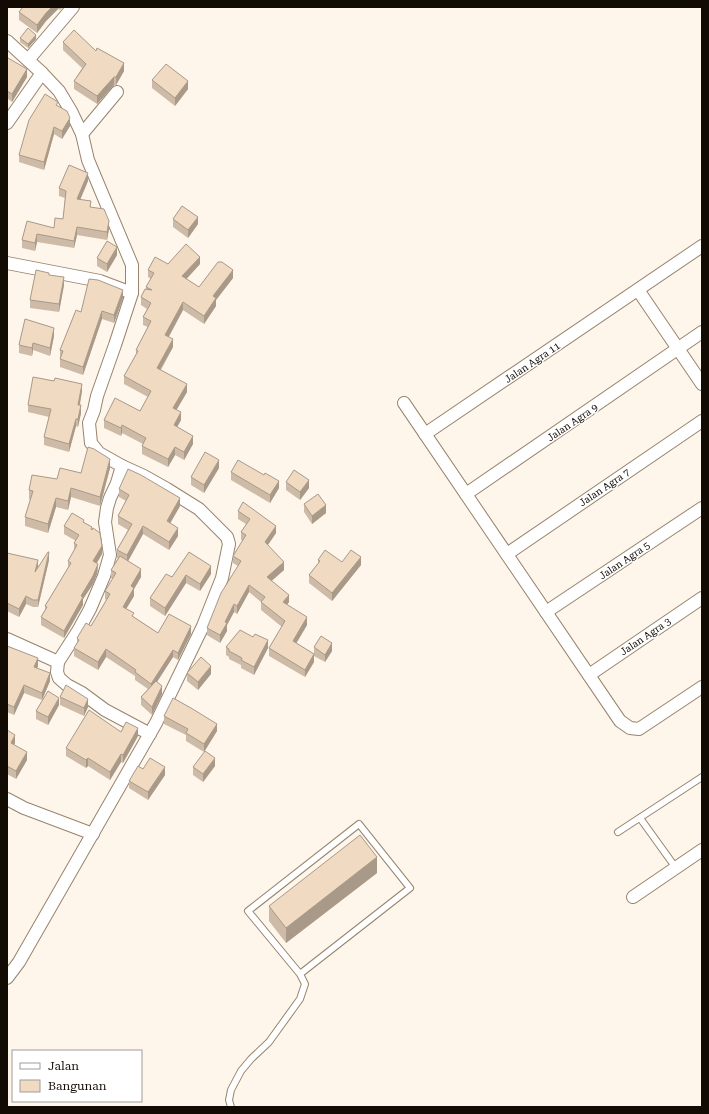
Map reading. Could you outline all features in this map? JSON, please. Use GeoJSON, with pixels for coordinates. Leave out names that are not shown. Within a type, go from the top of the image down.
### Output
{"type":"FeatureCollection","features":[{"type":"Feature","properties":{"kind":"street"},"geometry":{"type":"LineString","coordinates":[[28,60],[73,7]]}},
{"type":"Feature","properties":{"kind":"street"},"geometry":{"type":"LineString","coordinates":[[7,42],[42,73],[59,91],[82,134],[88,160],[132,265],[132,293],[89,423],[91,443],[99,453],[167,489],[198,509],[227,537],[229,544],[222,578],[203,626],[150,734],[19,962],[7,978]]}},
{"type":"Feature","properties":{"kind":"street"},"geometry":{"type":"LineString","coordinates":[[7,123],[42,73]]}},
{"type":"Feature","properties":{"kind":"street"},"geometry":{"type":"LineString","coordinates":[[82,134],[117,92]]}},
{"type":"Feature","properties":{"kind":"street","name":"Jalan Agra 11"},"geometry":{"type":"LineString","coordinates":[[425,434],[702,246]]}},
{"type":"Feature","properties":{"kind":"street"},"geometry":{"type":"LineString","coordinates":[[7,263],[100,281],[132,293]]}},
{"type":"Feature","properties":{"kind":"street"},"geometry":{"type":"LineString","coordinates":[[638,290],[702,384]]}},
{"type":"Feature","properties":{"kind":"street","name":"Jalan Agra 9"},"geometry":{"type":"LineString","coordinates":[[466,494],[702,332]]}},
{"type":"Feature","properties":{"kind":"street"},"geometry":{"type":"LineString","coordinates":[[404,403],[620,721],[630,728],[639,729],[702,686]]}},
{"type":"Feature","properties":{"kind":"street","name":"Jalan Agra 7"},"geometry":{"type":"LineString","coordinates":[[507,554],[702,421]]}},
{"type":"Feature","properties":{"kind":"street"},"geometry":{"type":"LineString","coordinates":[[122,466],[107,508],[105,522],[110,555],[104,576],[90,609],[58,662],[57,672],[59,678],[67,685],[82,693],[106,710],[150,734]]}},
{"type":"Feature","properties":{"kind":"street","name":"Jalan Agra 5"},"geometry":{"type":"LineString","coordinates":[[546,612],[702,508]]}},
{"type":"Feature","properties":{"kind":"street","name":"Jalan Agra 3"},"geometry":{"type":"LineString","coordinates":[[589,675],[702,598]]}},
{"type":"Feature","properties":{"kind":"street"},"geometry":{"type":"LineString","coordinates":[[7,639],[58,662]]}},
{"type":"Feature","properties":{"kind":"street"},"geometry":{"type":"LineString","coordinates":[[7,799],[24,808],[93,834]]}},
{"type":"Feature","properties":{"kind":"street"},"geometry":{"type":"LineString","coordinates":[[633,897],[702,850]]}},
{"type":"Feature","properties":{"kind":"lane"},"geometry":{"type":"LineString","coordinates":[[618,832],[702,777]]}},
{"type":"Feature","properties":{"kind":"lane"},"geometry":{"type":"LineString","coordinates":[[640,818],[676,868]]}},
{"type":"Feature","properties":{"kind":"lane"},"geometry":{"type":"LineString","coordinates":[[231,1107],[229,1100],[231,1090],[241,1071],[269,1042],[300,999],[305,984],[300,974],[248,911],[359,824],[410,888],[300,974]]}},
{"type":"Feature","properties":{"kind":"building"},"geometry":{"type":"Polygon","coordinates":[[[23,7],[52,7],[37,25],[19,12],[23,7]]]}},
{"type":"Feature","properties":{"kind":"building"},"geometry":{"type":"Polygon","coordinates":[[[28,28],[36,35],[28,44],[20,38],[28,28]]]}},
{"type":"Feature","properties":{"kind":"building"},"geometry":{"type":"Polygon","coordinates":[[[74,30],[96,51],[97,48],[124,63],[116,77],[114,77],[97,96],[74,81],[86,64],[63,42],[74,30]]]}},
{"type":"Feature","properties":{"kind":"building"},"geometry":{"type":"Polygon","coordinates":[[[8,58],[27,69],[12,94],[7,91],[8,58]]]}},
{"type":"Feature","properties":{"kind":"building"},"geometry":{"type":"Polygon","coordinates":[[[166,64],[188,81],[175,98],[152,80],[166,64]]]}},
{"type":"Feature","properties":{"kind":"building"},"geometry":{"type":"Polygon","coordinates":[[[45,94],[58,102],[56,105],[67,111],[70,118],[62,131],[54,127],[44,162],[19,155],[29,120],[45,94]]]}},
{"type":"Feature","properties":{"kind":"building"},"geometry":{"type":"Polygon","coordinates":[[[69,165],[88,173],[77,199],[91,201],[90,207],[104,209],[109,221],[107,232],[77,227],[74,241],[37,234],[35,243],[22,240],[27,221],[54,228],[55,218],[63,219],[66,191],[59,188],[69,165]]]}},
{"type":"Feature","properties":{"kind":"building"},"geometry":{"type":"Polygon","coordinates":[[[182,206],[198,217],[188,230],[173,219],[182,206]]]}},
{"type":"Feature","properties":{"kind":"building"},"geometry":{"type":"Polygon","coordinates":[[[107,241],[117,247],[107,264],[97,258],[107,241]]]}},
{"type":"Feature","properties":{"kind":"building"},"geometry":{"type":"Polygon","coordinates":[[[186,244],[200,257],[182,276],[199,287],[218,262],[222,262],[233,270],[213,296],[216,298],[204,316],[183,302],[165,335],[173,339],[157,368],[187,384],[173,408],[181,412],[174,425],[193,436],[184,452],[175,447],[168,459],[142,446],[146,438],[122,425],[121,428],[104,420],[115,398],[140,411],[151,391],[124,376],[138,351],[136,350],[151,321],[143,317],[151,303],[141,297],[145,289],[152,290],[146,287],[154,273],[148,270],[155,257],[168,264],[186,244]]]}},
{"type":"Feature","properties":{"kind":"building"},"geometry":{"type":"Polygon","coordinates":[[[36,270],[49,273],[49,275],[64,277],[59,304],[30,300],[36,270]]]}},
{"type":"Feature","properties":{"kind":"building"},"geometry":{"type":"Polygon","coordinates":[[[89,279],[98,280],[123,290],[114,315],[102,311],[83,367],[60,359],[63,351],[60,350],[76,310],[81,312],[89,279]]]}},
{"type":"Feature","properties":{"kind":"building"},"geometry":{"type":"Polygon","coordinates":[[[25,319],[54,328],[50,348],[33,343],[32,348],[19,345],[25,319]]]}},
{"type":"Feature","properties":{"kind":"building"},"geometry":{"type":"Polygon","coordinates":[[[33,377],[54,381],[55,378],[82,384],[78,405],[81,405],[78,419],[76,419],[69,444],[44,437],[51,409],[28,405],[33,377]]]}},
{"type":"Feature","properties":{"kind":"building"},"geometry":{"type":"Polygon","coordinates":[[[88,447],[110,459],[100,497],[71,488],[68,501],[56,498],[48,524],[25,517],[33,491],[29,490],[32,475],[57,479],[60,468],[81,473],[88,447]]]}},
{"type":"Feature","properties":{"kind":"building"},"geometry":{"type":"Polygon","coordinates":[[[205,452],[219,460],[204,485],[191,477],[205,452]]]}},
{"type":"Feature","properties":{"kind":"building"},"geometry":{"type":"Polygon","coordinates":[[[238,460],[264,475],[265,473],[279,481],[270,495],[231,472],[238,460]]]}},
{"type":"Feature","properties":{"kind":"building"},"geometry":{"type":"Polygon","coordinates":[[[128,469],[180,498],[167,521],[178,528],[169,542],[143,526],[127,555],[117,550],[132,524],[118,516],[129,495],[119,489],[128,469]]]}},
{"type":"Feature","properties":{"kind":"building"},"geometry":{"type":"Polygon","coordinates":[[[294,470],[309,480],[300,492],[286,482],[294,470]]]}},
{"type":"Feature","properties":{"kind":"building"},"geometry":{"type":"Polygon","coordinates":[[[318,494],[326,505],[312,516],[304,504],[318,494]]]}},
{"type":"Feature","properties":{"kind":"building"},"geometry":{"type":"Polygon","coordinates":[[[243,502],[276,526],[265,542],[284,562],[267,577],[289,595],[283,602],[307,617],[293,641],[314,654],[305,670],[269,648],[285,621],[261,602],[265,597],[249,585],[237,606],[234,604],[225,622],[227,623],[220,635],[207,628],[221,593],[241,561],[233,556],[246,535],[241,532],[250,519],[238,511],[243,502]]]}},
{"type":"Feature","properties":{"kind":"building"},"geometry":{"type":"Polygon","coordinates":[[[72,513],[84,520],[83,522],[92,527],[92,530],[93,528],[100,533],[102,546],[93,561],[98,564],[93,576],[81,596],[83,597],[64,631],[41,617],[47,607],[45,606],[71,563],[68,561],[77,545],[74,543],[79,535],[64,526],[72,513]]]}},
{"type":"Feature","properties":{"kind":"building"},"geometry":{"type":"Polygon","coordinates":[[[325,550],[342,562],[351,550],[361,557],[332,593],[309,575],[320,561],[318,560],[325,550]]]}},
{"type":"Feature","properties":{"kind":"building"},"geometry":{"type":"Polygon","coordinates":[[[48,552],[38,600],[33,600],[26,596],[19,609],[7,603],[7,553],[38,560],[35,572],[48,552]]]}},
{"type":"Feature","properties":{"kind":"building"},"geometry":{"type":"Polygon","coordinates":[[[189,552],[211,566],[200,584],[186,575],[165,608],[150,598],[166,574],[172,577],[189,552]]]}},
{"type":"Feature","properties":{"kind":"building"},"geometry":{"type":"Polygon","coordinates":[[[120,556],[141,569],[131,586],[134,588],[123,607],[134,613],[132,616],[158,633],[169,614],[191,626],[178,653],[173,650],[151,684],[135,672],[136,670],[106,649],[98,662],[74,648],[79,640],[77,638],[86,623],[91,626],[110,594],[105,591],[116,573],[111,570],[120,556]]]}},
{"type":"Feature","properties":{"kind":"building"},"geometry":{"type":"Polygon","coordinates":[[[240,630],[253,637],[255,634],[268,640],[254,667],[241,660],[242,658],[229,651],[226,647],[240,630]]]}},
{"type":"Feature","properties":{"kind":"building"},"geometry":{"type":"Polygon","coordinates":[[[321,636],[332,643],[325,655],[314,647],[321,636]]]}},
{"type":"Feature","properties":{"kind":"building"},"geometry":{"type":"Polygon","coordinates":[[[7,646],[38,658],[34,667],[50,673],[42,693],[24,685],[14,707],[7,704],[7,646]]]}},
{"type":"Feature","properties":{"kind":"building"},"geometry":{"type":"Polygon","coordinates":[[[201,657],[211,666],[198,682],[187,673],[201,657]]]}},
{"type":"Feature","properties":{"kind":"building"},"geometry":{"type":"Polygon","coordinates":[[[156,681],[162,686],[152,707],[141,697],[156,681]]]}},
{"type":"Feature","properties":{"kind":"building"},"geometry":{"type":"Polygon","coordinates":[[[66,685],[88,699],[84,708],[60,697],[66,685]]]}},
{"type":"Feature","properties":{"kind":"building"},"geometry":{"type":"Polygon","coordinates":[[[48,691],[59,698],[48,717],[36,711],[48,691]]]}},
{"type":"Feature","properties":{"kind":"building"},"geometry":{"type":"Polygon","coordinates":[[[173,698],[217,724],[204,744],[186,733],[188,729],[164,716],[173,698]]]}},
{"type":"Feature","properties":{"kind":"building"},"geometry":{"type":"Polygon","coordinates":[[[89,710],[121,732],[126,722],[138,728],[123,755],[121,754],[110,772],[88,758],[86,760],[66,748],[89,710]]]}},
{"type":"Feature","properties":{"kind":"building"},"geometry":{"type":"Polygon","coordinates":[[[7,730],[15,735],[11,743],[27,752],[16,771],[7,766],[7,730]]]}},
{"type":"Feature","properties":{"kind":"building"},"geometry":{"type":"Polygon","coordinates":[[[205,751],[215,758],[203,774],[193,767],[205,751]]]}},
{"type":"Feature","properties":{"kind":"building"},"geometry":{"type":"Polygon","coordinates":[[[150,758],[165,767],[148,792],[129,781],[138,766],[143,769],[150,758]]]}},
{"type":"Feature","properties":{"kind":"building"},"geometry":{"type":"Polygon","coordinates":[[[360,835],[377,857],[286,928],[269,906],[360,835]]]}}]}
